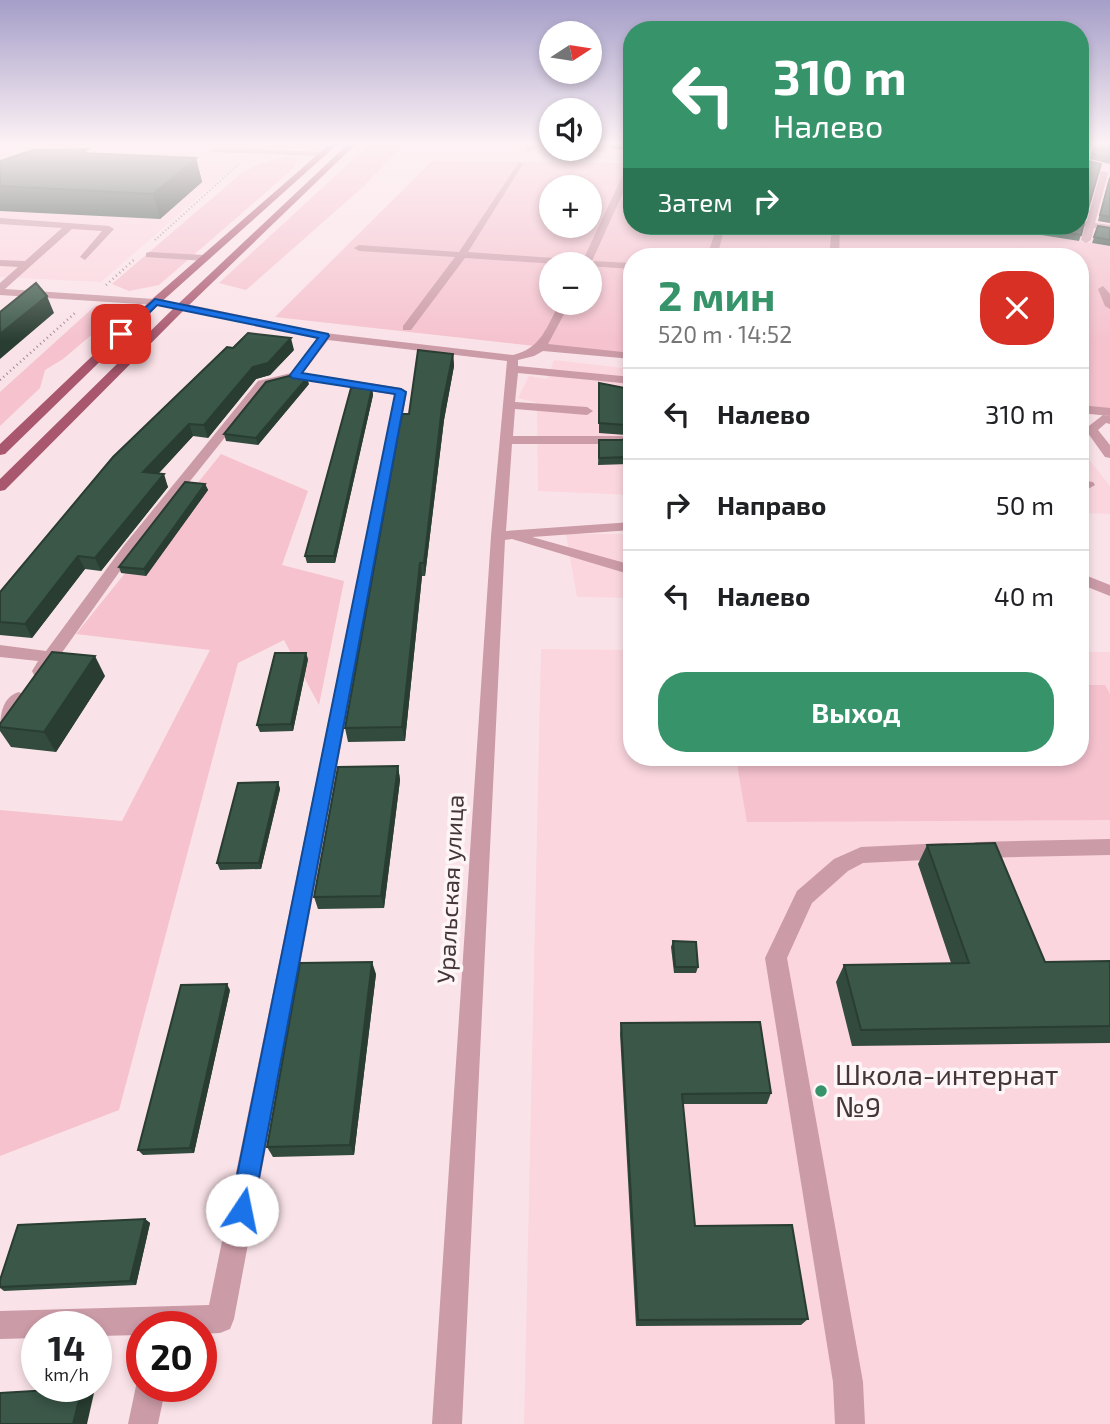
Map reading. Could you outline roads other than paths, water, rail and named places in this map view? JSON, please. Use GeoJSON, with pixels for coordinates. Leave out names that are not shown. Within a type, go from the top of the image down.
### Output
{"type":"FeatureCollection","features":[{"type":"Feature","properties":{"kind":"main road"},"geometry":{"type":"LineString","coordinates":[[0,451],[155,302],[262,208]]}},
{"type":"Feature","properties":{"kind":"main road"},"geometry":{"type":"LineString","coordinates":[[0,487],[182,306],[285,208]]}},
{"type":"Feature","properties":{"kind":"main road"},"geometry":{"type":"LineString","coordinates":[[155,302],[182,306]]}},
{"type":"Feature","properties":{"kind":"street"},"geometry":{"type":"LineString","coordinates":[[407,328],[462,255],[491,208]]}},
{"type":"Feature","properties":{"kind":"street"},"geometry":{"type":"LineString","coordinates":[[592,252],[612,208]]}},
{"type":"Feature","properties":{"kind":"street"},"geometry":{"type":"LineString","coordinates":[[0,222],[109,229],[85,257]]}},
{"type":"Feature","properties":{"kind":"street"},"geometry":{"type":"LineString","coordinates":[[1089,225],[1110,228]]}},
{"type":"Feature","properties":{"kind":"street"},"geometry":{"type":"LineString","coordinates":[[0,290],[70,226]]}},
{"type":"Feature","properties":{"kind":"street"},"geometry":{"type":"LineString","coordinates":[[1086,235],[1086,240]]}},
{"type":"Feature","properties":{"kind":"street"},"geometry":{"type":"LineString","coordinates":[[359,248],[539,261]]}},
{"type":"Feature","properties":{"kind":"street"},"geometry":{"type":"LineString","coordinates":[[149,255],[205,258]]}},
{"type":"Feature","properties":{"kind":"street"},"geometry":{"type":"LineString","coordinates":[[0,263],[26,264]]}},
{"type":"Feature","properties":{"kind":"street"},"geometry":{"type":"LineString","coordinates":[[602,265],[623,266]]}},
{"type":"Feature","properties":{"kind":"street"},"geometry":{"type":"LineString","coordinates":[[1103,289],[1110,306]]}},
{"type":"Feature","properties":{"kind":"street"},"geometry":{"type":"LineString","coordinates":[[0,290],[155,302]]}},
{"type":"Feature","properties":{"kind":"street"},"geometry":{"type":"LineString","coordinates":[[182,306],[324,336],[623,381]]}},
{"type":"Feature","properties":{"kind":"street"},"geometry":{"type":"LineString","coordinates":[[513,364],[541,347],[558,315]]}},
{"type":"Feature","properties":{"kind":"street"},"geometry":{"type":"LineString","coordinates":[[296,375],[324,336]]}},
{"type":"Feature","properties":{"kind":"street"},"geometry":{"type":"LineString","coordinates":[[541,347],[623,355]]}},
{"type":"Feature","properties":{"kind":"street","name":"Уральская улица"},"geometry":{"type":"LineString","coordinates":[[447,1424],[513,364]]}},
{"type":"Feature","properties":{"kind":"street"},"geometry":{"type":"LineString","coordinates":[[0,724],[130,547],[262,383],[296,375],[401,392],[220,1319],[217,1319]]}},
{"type":"Feature","properties":{"kind":"street"},"geometry":{"type":"LineString","coordinates":[[510,405],[587,411]]}},
{"type":"Feature","properties":{"kind":"street"},"geometry":{"type":"LineString","coordinates":[[1089,412],[1108,417]]}},
{"type":"Feature","properties":{"kind":"street"},"geometry":{"type":"LineString","coordinates":[[1108,417],[1091,429],[1110,454]]}},
{"type":"Feature","properties":{"kind":"street"},"geometry":{"type":"LineString","coordinates":[[507,440],[622,440]]}},
{"type":"Feature","properties":{"kind":"street"},"geometry":{"type":"LineString","coordinates":[[504,535],[623,526]]}},
{"type":"Feature","properties":{"kind":"street"},"geometry":{"type":"LineString","coordinates":[[504,535],[623,568]]}},
{"type":"Feature","properties":{"kind":"street"},"geometry":{"type":"LineString","coordinates":[[1089,582],[1110,591]]}},
{"type":"Feature","properties":{"kind":"street"},"geometry":{"type":"LineString","coordinates":[[0,651],[51,657]]}},
{"type":"Feature","properties":{"kind":"street"},"geometry":{"type":"LineString","coordinates":[[849,1424],[848,1382],[776,958],[804,897],[841,865],[861,855],[1110,847]]}},
{"type":"Feature","properties":{"kind":"street"},"geometry":{"type":"LineString","coordinates":[[0,1325],[126,1324]]}},
{"type":"Feature","properties":{"kind":"street"},"geometry":{"type":"LineString","coordinates":[[143,1424],[148,1402]]}},
{"type":"Feature","properties":{"kind":"place","name":"Школа-интернат №9"},"geometry":{"type":"Point","coordinates":[821,1091]}}]}
